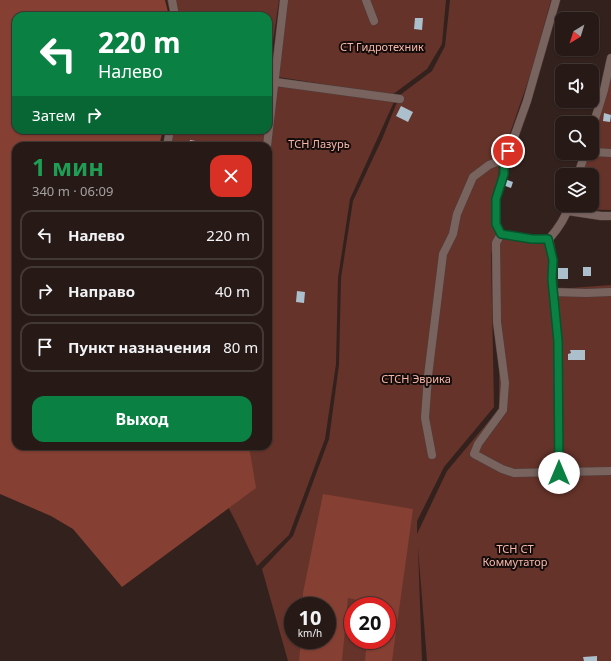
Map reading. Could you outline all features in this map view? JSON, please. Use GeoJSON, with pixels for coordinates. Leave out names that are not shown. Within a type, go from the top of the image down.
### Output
{"type":"FeatureCollection","features":[{"type":"Feature","properties":{"kind":"lane"},"geometry":{"type":"LineString","coordinates":[[172,0],[174,12]]}},
{"type":"Feature","properties":{"kind":"lane"},"geometry":{"type":"LineString","coordinates":[[284,0],[272,81],[400,100]]}},
{"type":"Feature","properties":{"kind":"lane"},"geometry":{"type":"LineString","coordinates":[[366,0],[374,21]]}},
{"type":"Feature","properties":{"kind":"lane"},"geometry":{"type":"LineString","coordinates":[[501,234],[496,224],[496,199],[504,174],[504,159],[512,143],[527,101],[556,0]]}},
{"type":"Feature","properties":{"kind":"lane"},"geometry":{"type":"LineString","coordinates":[[597,116],[607,90],[611,58]]}},
{"type":"Feature","properties":{"kind":"lane"},"geometry":{"type":"LineString","coordinates":[[599,152],[611,153]]}},
{"type":"Feature","properties":{"kind":"lane"},"geometry":{"type":"LineString","coordinates":[[432,455],[425,418],[428,376],[443,254],[453,234],[457,214],[473,177],[489,165],[504,159]]}},
{"type":"Feature","properties":{"kind":"lane"},"geometry":{"type":"LineString","coordinates":[[501,234],[532,239],[548,239],[554,233],[566,212]]}},
{"type":"Feature","properties":{"kind":"lane"},"geometry":{"type":"LineString","coordinates":[[584,212],[601,216],[611,216]]}},
{"type":"Feature","properties":{"kind":"lane"},"geometry":{"type":"LineString","coordinates":[[501,234],[496,243],[495,269],[497,322],[505,383],[503,410],[478,444],[474,454],[502,469],[514,473],[611,471]]}},
{"type":"Feature","properties":{"kind":"lane"},"geometry":{"type":"LineString","coordinates":[[548,239],[553,260],[553,292],[558,341],[559,473]]}},
{"type":"Feature","properties":{"kind":"lane"},"geometry":{"type":"LineString","coordinates":[[553,292],[611,292]]}},
{"type":"Feature","properties":{"kind":"green space"},"geometry":{"type":"Polygon","coordinates":[[[167,0],[279,0],[272,49],[272,12],[170,12],[167,0]]]}},
{"type":"Feature","properties":{"kind":"green space","name":"СТ Гидротехник"},"geometry":{"type":"Polygon","coordinates":[[[287,0],[446,0],[442,44],[427,69],[392,95],[272,76],[287,0]]]}},
{"type":"Feature","properties":{"kind":"green space"},"geometry":{"type":"Polygon","coordinates":[[[450,0],[551,0],[533,67],[499,165],[496,234],[491,254],[494,407],[444,467],[417,521],[417,534],[447,471],[499,409],[500,243],[503,238],[553,243],[557,289],[611,285],[611,661],[427,661],[418,548],[422,661],[288,661],[285,649],[336,649],[336,597],[284,597],[284,647],[262,569],[293,536],[329,439],[339,365],[341,278],[353,201],[382,139],[400,95],[432,71],[445,46],[450,0]]]}},
{"type":"Feature","properties":{"kind":"green space"},"geometry":{"type":"Polygon","coordinates":[[[611,65],[611,210],[599,210],[599,168],[583,168],[585,160],[599,160],[599,116],[597,116],[611,65]]]}},
{"type":"Feature","properties":{"kind":"green space","name":"ТСН Лазурь"},"geometry":{"type":"Polygon","coordinates":[[[272,85],[394,102],[350,199],[338,278],[336,364],[325,439],[289,535],[257,566],[198,450],[272,450],[272,142],[164,142],[165,134],[272,134],[272,85]]]}},
{"type":"Feature","properties":{"kind":"shaded area"},"geometry":{"type":"Polygon","coordinates":[[[0,0],[165,0],[168,12],[12,12],[12,134],[162,134],[160,142],[12,142],[12,450],[250,450],[256,488],[122,587],[73,529],[51,516],[0,494],[0,0]]]}},
{"type":"Feature","properties":{"kind":"shaded area"},"geometry":{"type":"Polygon","coordinates":[[[323,494],[413,509],[396,632],[396,597],[344,597],[344,640],[342,661],[299,661],[300,649],[336,649],[336,597],[303,597],[323,494]]]}},
{"type":"Feature","properties":{"kind":"shaded area"},"geometry":{"type":"Polygon","coordinates":[[[366,649],[394,649],[392,661],[365,661],[366,649]]]}},
{"type":"Feature","properties":{"kind":"building"},"geometry":{"type":"Polygon","coordinates":[[[415,18],[423,18],[422,30],[414,29],[415,18]]]}},
{"type":"Feature","properties":{"kind":"building"},"geometry":{"type":"Polygon","coordinates":[[[401,106],[413,112],[408,122],[396,116],[401,106]]]}},
{"type":"Feature","properties":{"kind":"building"},"geometry":{"type":"Polygon","coordinates":[[[604,113],[611,115],[610,122],[603,121],[604,113]]]}},
{"type":"Feature","properties":{"kind":"building"},"geometry":{"type":"Polygon","coordinates":[[[190,140],[201,142],[190,142],[190,140]]]}},
{"type":"Feature","properties":{"kind":"building"},"geometry":{"type":"Polygon","coordinates":[[[505,179],[513,182],[511,188],[503,185],[505,179]]]}},
{"type":"Feature","properties":{"kind":"building"},"geometry":{"type":"Polygon","coordinates":[[[583,267],[591,267],[591,276],[583,276],[583,267]]]}},
{"type":"Feature","properties":{"kind":"building"},"geometry":{"type":"Polygon","coordinates":[[[558,268],[568,268],[568,279],[558,279],[558,268]]]}},
{"type":"Feature","properties":{"kind":"building"},"geometry":{"type":"Polygon","coordinates":[[[297,291],[305,292],[304,303],[296,302],[297,291]]]}},
{"type":"Feature","properties":{"kind":"building"},"geometry":{"type":"Polygon","coordinates":[[[570,350],[585,350],[585,360],[568,360],[568,354],[571,353],[570,350]]]}},
{"type":"Feature","properties":{"kind":"building"},"geometry":{"type":"Polygon","coordinates":[[[597,656],[597,661],[584,661],[583,657],[597,656]]]}},
{"type":"Feature","properties":{"kind":"route"},"geometry":{"type":"LineString","coordinates":[[508,151],[504,159],[504,174],[496,199],[496,224],[501,234],[532,239],[548,239],[553,260],[552,279],[558,341],[559,473]]}},
{"type":"Feature","properties":{"kind":"park label","name":"СТСН Эврика"},"geometry":{"type":"Point","coordinates":[416,378]}},
{"type":"Feature","properties":{"kind":"park label","name":"ТСН СТ Коммутатор"},"geometry":{"type":"Point","coordinates":[515,554]}}]}
